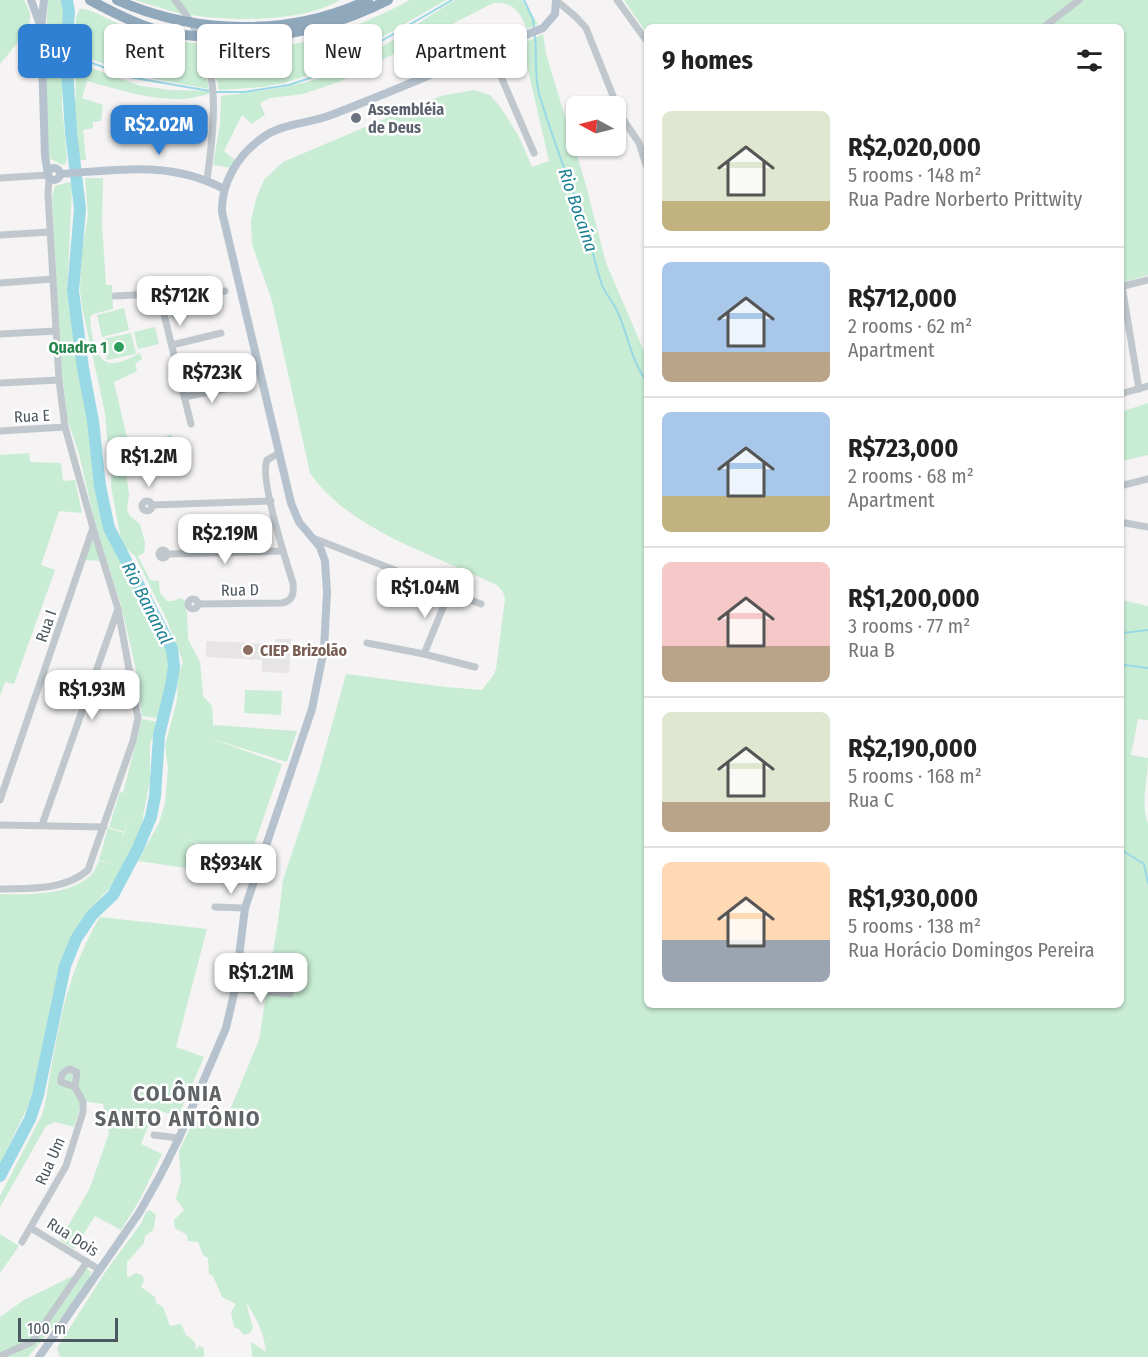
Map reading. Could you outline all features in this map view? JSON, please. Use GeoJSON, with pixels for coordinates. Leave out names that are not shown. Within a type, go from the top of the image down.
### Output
{"type":"FeatureCollection","features":[{"type":"Feature","properties":{"kind":"highway"},"geometry":{"type":"LineString","coordinates":[[117,0],[167,18],[207,26],[271,26],[323,16],[368,0]]}},
{"type":"Feature","properties":{"kind":"highway"},"geometry":{"type":"LineString","coordinates":[[348,9],[360,0]]}},
{"type":"Feature","properties":{"kind":"highway"},"geometry":{"type":"LineString","coordinates":[[92,1],[138,24],[167,33],[210,38],[256,39],[306,31],[364,12],[388,0]]}},
{"type":"Feature","properties":{"kind":"main road"},"geometry":{"type":"LineString","coordinates":[[31,0],[40,24]]}},
{"type":"Feature","properties":{"kind":"main road"},"geometry":{"type":"LineString","coordinates":[[41,24],[44,0]]}},
{"type":"Feature","properties":{"kind":"main road"},"geometry":{"type":"LineString","coordinates":[[527,34],[541,29],[552,18],[556,9],[556,1]]}},
{"type":"Feature","properties":{"kind":"main road"},"geometry":{"type":"LineString","coordinates":[[43,78],[45,156],[53,175],[155,169],[189,174],[224,189]]}},
{"type":"Feature","properties":{"kind":"main road"},"geometry":{"type":"LineString","coordinates":[[39,1357],[139,1213],[179,1138],[221,1041],[235,989],[245,908],[312,709],[321,668],[325,642],[326,568],[322,550],[298,522],[293,511],[279,453],[231,289],[222,212],[224,189],[244,155],[269,133],[328,116],[419,78]]}},
{"type":"Feature","properties":{"kind":"street"},"geometry":{"type":"LineString","coordinates":[[175,0],[197,30],[205,49],[213,83],[214,127],[207,180]]}},
{"type":"Feature","properties":{"kind":"street"},"geometry":{"type":"LineString","coordinates":[[617,0],[644,37]]}},
{"type":"Feature","properties":{"kind":"street"},"geometry":{"type":"LineString","coordinates":[[1048,24],[1079,0]]}},
{"type":"Feature","properties":{"kind":"street"},"geometry":{"type":"LineString","coordinates":[[556,1],[585,28],[621,116],[637,139],[644,159]]}},
{"type":"Feature","properties":{"kind":"street"},"geometry":{"type":"LineString","coordinates":[[502,78],[534,153]]}},
{"type":"Feature","properties":{"kind":"street"},"geometry":{"type":"LineString","coordinates":[[0,178],[53,175],[48,195],[59,380],[65,427],[118,609],[138,718],[133,741],[91,864],[81,876],[49,887],[0,889]]}},
{"type":"Feature","properties":{"kind":"street"},"geometry":{"type":"LineString","coordinates":[[0,235],[50,232]]}},
{"type":"Feature","properties":{"kind":"street"},"geometry":{"type":"LineString","coordinates":[[0,283],[53,279]]}},
{"type":"Feature","properties":{"kind":"street"},"geometry":{"type":"LineString","coordinates":[[1124,286],[1148,280]]}},
{"type":"Feature","properties":{"kind":"street"},"geometry":{"type":"LineString","coordinates":[[162,305],[231,289]]}},
{"type":"Feature","properties":{"kind":"street"},"geometry":{"type":"LineString","coordinates":[[116,296],[155,294],[158,296],[191,424]]}},
{"type":"Feature","properties":{"kind":"street"},"geometry":{"type":"LineString","coordinates":[[1124,304],[1139,389]]}},
{"type":"Feature","properties":{"kind":"street"},"geometry":{"type":"LineString","coordinates":[[0,333],[56,331]]}},
{"type":"Feature","properties":{"kind":"street"},"geometry":{"type":"LineString","coordinates":[[172,345],[221,333]]}},
{"type":"Feature","properties":{"kind":"street"},"geometry":{"type":"LineString","coordinates":[[0,383],[59,380]]}},
{"type":"Feature","properties":{"kind":"street"},"geometry":{"type":"LineString","coordinates":[[1124,393],[1148,386]]}},
{"type":"Feature","properties":{"kind":"street"},"geometry":{"type":"LineString","coordinates":[[184,397],[235,387]]}},
{"type":"Feature","properties":{"kind":"street","name":"Rua E"},"geometry":{"type":"LineString","coordinates":[[0,431],[65,427]]}},
{"type":"Feature","properties":{"kind":"street"},"geometry":{"type":"LineString","coordinates":[[167,554],[284,552],[265,467],[267,460],[279,453]]}},
{"type":"Feature","properties":{"kind":"street"},"geometry":{"type":"LineString","coordinates":[[1124,485],[1148,479]]}},
{"type":"Feature","properties":{"kind":"street"},"geometry":{"type":"LineString","coordinates":[[152,506],[271,501]]}},
{"type":"Feature","properties":{"kind":"street"},"geometry":{"type":"LineString","coordinates":[[1124,523],[1148,527]]}},
{"type":"Feature","properties":{"kind":"street","name":"Rua I"},"geometry":{"type":"LineString","coordinates":[[0,800],[93,528]]}},
{"type":"Feature","properties":{"kind":"street"},"geometry":{"type":"LineString","coordinates":[[313,537],[481,604]]}},
{"type":"Feature","properties":{"kind":"street","name":"Rua D"},"geometry":{"type":"LineString","coordinates":[[199,604],[288,601],[294,591],[284,552]]}},
{"type":"Feature","properties":{"kind":"street"},"geometry":{"type":"LineString","coordinates":[[424,654],[449,593]]}},
{"type":"Feature","properties":{"kind":"street"},"geometry":{"type":"LineString","coordinates":[[42,825],[118,609]]}},
{"type":"Feature","properties":{"kind":"street"},"geometry":{"type":"LineString","coordinates":[[366,643],[475,667]]}},
{"type":"Feature","properties":{"kind":"street"},"geometry":{"type":"LineString","coordinates":[[0,825],[104,827]]}},
{"type":"Feature","properties":{"kind":"street"},"geometry":{"type":"LineString","coordinates":[[215,907],[245,908]]}},
{"type":"Feature","properties":{"kind":"street"},"geometry":{"type":"LineString","coordinates":[[235,989],[290,994]]}},
{"type":"Feature","properties":{"kind":"street","name":"Rua Um"},"geometry":{"type":"LineString","coordinates":[[22,1242],[63,1173],[83,1116],[83,1102],[75,1087]]}},
{"type":"Feature","properties":{"kind":"street"},"geometry":{"type":"LineString","coordinates":[[154,1135],[179,1138]]}},
{"type":"Feature","properties":{"kind":"street","name":"Rua Dois"},"geometry":{"type":"LineString","coordinates":[[31,1228],[100,1270]]}},
{"type":"Feature","properties":{"kind":"street"},"geometry":{"type":"LineString","coordinates":[[0,1356],[32,1342],[87,1262]]}},
{"type":"Feature","properties":{"kind":"shaded area","name":"CIEP Brizolão"},"geometry":{"type":"Polygon","coordinates":[[[275,639],[291,639],[289,673],[262,672],[262,660],[206,657],[206,641],[275,644],[275,639]]]}},
{"type":"Feature","properties":{"kind":"green space"},"geometry":{"type":"Polygon","coordinates":[[[0,0],[24,0],[30,16],[29,24],[18,24],[18,41],[0,64],[0,0]]]}},
{"type":"Feature","properties":{"kind":"green space"},"geometry":{"type":"Polygon","coordinates":[[[48,0],[64,0],[64,24],[47,24],[48,0]]]}},
{"type":"Feature","properties":{"kind":"green space"},"geometry":{"type":"Polygon","coordinates":[[[135,0],[173,0],[184,15],[135,0]]]}},
{"type":"Feature","properties":{"kind":"green space"},"geometry":{"type":"Polygon","coordinates":[[[178,0],[340,0],[306,13],[246,19],[190,15],[178,0]]]}},
{"type":"Feature","properties":{"kind":"green space"},"geometry":{"type":"Polygon","coordinates":[[[410,0],[446,0],[404,24],[394,24],[394,30],[382,37],[382,24],[358,24],[410,0]]]}},
{"type":"Feature","properties":{"kind":"green space"},"geometry":{"type":"Polygon","coordinates":[[[455,0],[522,0],[538,24],[527,29],[527,24],[515,9],[506,4],[493,3],[452,24],[418,24],[455,0]]]}},
{"type":"Feature","properties":{"kind":"green space"},"geometry":{"type":"Polygon","coordinates":[[[624,0],[1148,0],[1148,275],[1124,282],[1124,24],[644,24],[644,29],[624,0]]]}},
{"type":"Feature","properties":{"kind":"green space"},"geometry":{"type":"Polygon","coordinates":[[[80,9],[90,10],[118,24],[104,24],[104,64],[92,59],[92,24],[76,24],[80,9]]]}},
{"type":"Feature","properties":{"kind":"green space"},"geometry":{"type":"Polygon","coordinates":[[[543,34],[546,54],[566,120],[566,156],[577,156],[606,263],[644,351],[644,1008],[1124,1008],[1124,601],[1148,606],[1148,720],[1138,719],[1131,755],[1148,758],[1144,800],[1148,824],[1148,1357],[252,1357],[251,1342],[266,1352],[262,1332],[253,1314],[246,1303],[253,1328],[250,1333],[244,1335],[234,1327],[231,1312],[236,1304],[222,1297],[213,1276],[209,1274],[208,1258],[203,1255],[198,1242],[188,1241],[187,1235],[175,1228],[174,1220],[184,1210],[176,1199],[181,1181],[179,1151],[194,1120],[222,1129],[259,1040],[283,880],[318,775],[346,674],[482,690],[496,669],[505,599],[498,586],[371,527],[327,494],[310,473],[272,301],[252,244],[251,221],[256,199],[264,180],[283,162],[441,96],[474,90],[490,95],[501,108],[518,135],[532,167],[549,161],[527,66],[527,42],[543,34]]]}},
{"type":"Feature","properties":{"kind":"green space"},"geometry":{"type":"Polygon","coordinates":[[[394,39],[394,54],[382,60],[382,47],[394,39]]]}},
{"type":"Feature","properties":{"kind":"green space"},"geometry":{"type":"Polygon","coordinates":[[[304,41],[304,77],[262,87],[219,90],[216,78],[292,78],[292,44],[304,41]]]}},
{"type":"Feature","properties":{"kind":"green space"},"geometry":{"type":"Polygon","coordinates":[[[185,42],[197,44],[197,78],[207,78],[209,89],[150,78],[185,78],[185,42]]]}},
{"type":"Feature","properties":{"kind":"green space"},"geometry":{"type":"Polygon","coordinates":[[[92,68],[104,73],[104,78],[119,78],[141,86],[209,91],[209,94],[195,97],[169,99],[133,93],[87,81],[82,98],[103,105],[101,121],[93,122],[93,128],[83,130],[86,160],[80,160],[77,156],[71,116],[76,96],[75,78],[92,78],[92,68]]]}},
{"type":"Feature","properties":{"kind":"green space"},"geometry":{"type":"Polygon","coordinates":[[[45,78],[63,78],[66,163],[62,165],[49,158],[45,78]]]}},
{"type":"Feature","properties":{"kind":"green space"},"geometry":{"type":"Polygon","coordinates":[[[320,78],[347,78],[303,94],[270,98],[260,103],[265,115],[252,124],[242,115],[224,151],[235,160],[232,168],[213,165],[220,124],[221,96],[292,86],[320,78]]]}},
{"type":"Feature","properties":{"kind":"green space"},"geometry":{"type":"Polygon","coordinates":[[[85,178],[103,178],[102,225],[106,285],[112,285],[113,309],[93,314],[90,317],[95,346],[102,358],[113,363],[140,353],[142,359],[135,364],[137,371],[114,382],[126,434],[133,449],[172,434],[171,473],[157,474],[147,460],[124,461],[129,494],[127,510],[130,516],[140,524],[145,543],[144,553],[138,556],[150,580],[159,581],[160,593],[167,601],[181,598],[184,600],[188,639],[200,662],[203,696],[212,706],[213,725],[297,731],[287,762],[209,738],[282,764],[249,860],[176,835],[254,864],[250,877],[138,861],[159,823],[165,803],[168,768],[165,746],[177,700],[178,674],[183,662],[166,618],[135,556],[122,545],[111,486],[112,463],[105,413],[80,290],[82,249],[88,215],[85,178]]]}},
{"type":"Feature","properties":{"kind":"green space"},"geometry":{"type":"Polygon","coordinates":[[[70,182],[72,187],[67,295],[91,417],[98,489],[107,529],[154,619],[168,653],[169,676],[159,718],[142,716],[135,665],[121,605],[96,527],[79,454],[67,418],[61,362],[52,197],[55,186],[70,182]]]}},
{"type":"Feature","properties":{"kind":"green space"},"geometry":{"type":"Polygon","coordinates":[[[222,297],[224,307],[173,319],[170,310],[222,297]]]}},
{"type":"Feature","properties":{"kind":"green space"},"geometry":{"type":"Polygon","coordinates":[[[124,308],[129,330],[102,337],[97,315],[124,308]]]}},
{"type":"Feature","properties":{"kind":"green space"},"geometry":{"type":"Polygon","coordinates":[[[155,327],[159,344],[138,349],[134,332],[155,327]]]}},
{"type":"Feature","properties":{"kind":"green space","name":"Quadra 1"},"geometry":{"type":"Polygon","coordinates":[[[131,333],[136,354],[107,360],[103,339],[131,333]]]}},
{"type":"Feature","properties":{"kind":"green space"},"geometry":{"type":"Polygon","coordinates":[[[1148,403],[1148,455],[1124,460],[1124,411],[1148,403]]]}},
{"type":"Feature","properties":{"kind":"green space"},"geometry":{"type":"Polygon","coordinates":[[[29,453],[30,462],[61,463],[63,481],[75,480],[82,513],[59,511],[41,565],[55,570],[14,684],[5,682],[0,696],[0,455],[29,453]]]}},
{"type":"Feature","properties":{"kind":"green space"},"geometry":{"type":"Polygon","coordinates":[[[94,536],[100,561],[84,560],[94,536]]]}},
{"type":"Feature","properties":{"kind":"green space"},"geometry":{"type":"Polygon","coordinates":[[[245,690],[282,691],[281,715],[244,713],[245,690]]]}},
{"type":"Feature","properties":{"kind":"green space"},"geometry":{"type":"Polygon","coordinates":[[[142,719],[158,722],[150,744],[150,780],[140,832],[130,858],[118,879],[86,913],[69,941],[57,976],[34,1088],[0,1164],[0,894],[59,891],[89,877],[99,861],[115,865],[99,860],[108,828],[124,833],[119,851],[130,815],[124,832],[109,827],[120,792],[123,793],[142,719]]]}},
{"type":"Feature","properties":{"kind":"green space"},"geometry":{"type":"Polygon","coordinates":[[[100,917],[207,929],[176,1047],[204,1057],[178,1117],[155,1109],[141,1144],[162,1154],[139,1201],[121,1230],[95,1216],[74,1249],[60,1240],[90,1188],[109,1133],[103,1104],[82,1101],[74,1127],[55,1122],[46,1126],[0,1207],[0,1196],[42,1115],[70,984],[78,961],[100,917]]]}},
{"type":"Feature","properties":{"kind":"green space"},"geometry":{"type":"Polygon","coordinates":[[[150,1210],[156,1215],[153,1230],[145,1236],[144,1243],[127,1262],[127,1276],[136,1273],[142,1275],[144,1280],[141,1287],[155,1297],[156,1303],[163,1307],[170,1326],[181,1324],[186,1335],[195,1342],[196,1350],[199,1346],[204,1348],[204,1357],[60,1357],[57,1348],[104,1274],[142,1222],[146,1212],[150,1210]]]}},
{"type":"Feature","properties":{"kind":"green space"},"geometry":{"type":"Polygon","coordinates":[[[0,1234],[19,1246],[0,1273],[0,1234]]]}},
{"type":"Feature","properties":{"kind":"green space"},"geometry":{"type":"Polygon","coordinates":[[[87,1269],[91,1272],[90,1278],[65,1313],[28,1357],[0,1357],[0,1317],[24,1300],[87,1269]]]}},
{"type":"Feature","properties":{"kind":"waterway","name":"Rio Bananal"},"geometry":{"type":"LineString","coordinates":[[0,1176],[30,1119],[38,1095],[65,966],[76,939],[92,915],[113,895],[138,848],[151,817],[155,796],[159,735],[174,666],[172,649],[109,528],[100,486],[93,421],[83,368],[73,291],[80,209],[71,132],[66,53],[69,12],[67,0]]}},
{"type":"Feature","properties":{"kind":"waterway","name":"Rio Bocaína"},"geometry":{"type":"LineString","coordinates":[[216,92],[244,92],[289,85],[328,72],[452,0]]}},
{"type":"Feature","properties":{"kind":"waterway","name":"Rio Bocaína"},"geometry":{"type":"LineString","coordinates":[[524,0],[533,19],[534,29]]}},
{"type":"Feature","properties":{"kind":"waterway","name":"Rio Bocaína"},"geometry":{"type":"LineString","coordinates":[[535,35],[537,79],[544,110],[585,223],[602,285],[616,309],[633,356],[644,377]]}},
{"type":"Feature","properties":{"kind":"waterway","name":"Rio Bocaína"},"geometry":{"type":"LineString","coordinates":[[92,63],[129,77],[210,91]]}},
{"type":"Feature","properties":{"kind":"waterway","name":"Rio Bocaína"},"geometry":{"type":"LineString","coordinates":[[1124,633],[1148,630]]}},
{"type":"Feature","properties":{"kind":"waterway","name":"Rio Bocaína"},"geometry":{"type":"LineString","coordinates":[[1124,665],[1148,668]]}},
{"type":"Feature","properties":{"kind":"waterway","name":"Rio Bocaína"},"geometry":{"type":"LineString","coordinates":[[1124,852],[1144,864],[1148,883]]}},
{"type":"Feature","properties":{"kind":"place","name":"Assembléia de Deus"},"geometry":{"type":"Point","coordinates":[356,118]}},
{"type":"Feature","properties":{"kind":"place","name":"Quadra 1"},"geometry":{"type":"Point","coordinates":[119,347]}},
{"type":"Feature","properties":{"kind":"place","name":"CIEP Brizolão"},"geometry":{"type":"Point","coordinates":[248,650]}},
{"type":"Feature","properties":{"kind":"district","name":"COLÔNIA SANTO ANTÔNIO"},"geometry":{"type":"Point","coordinates":[178,1106]}}]}
